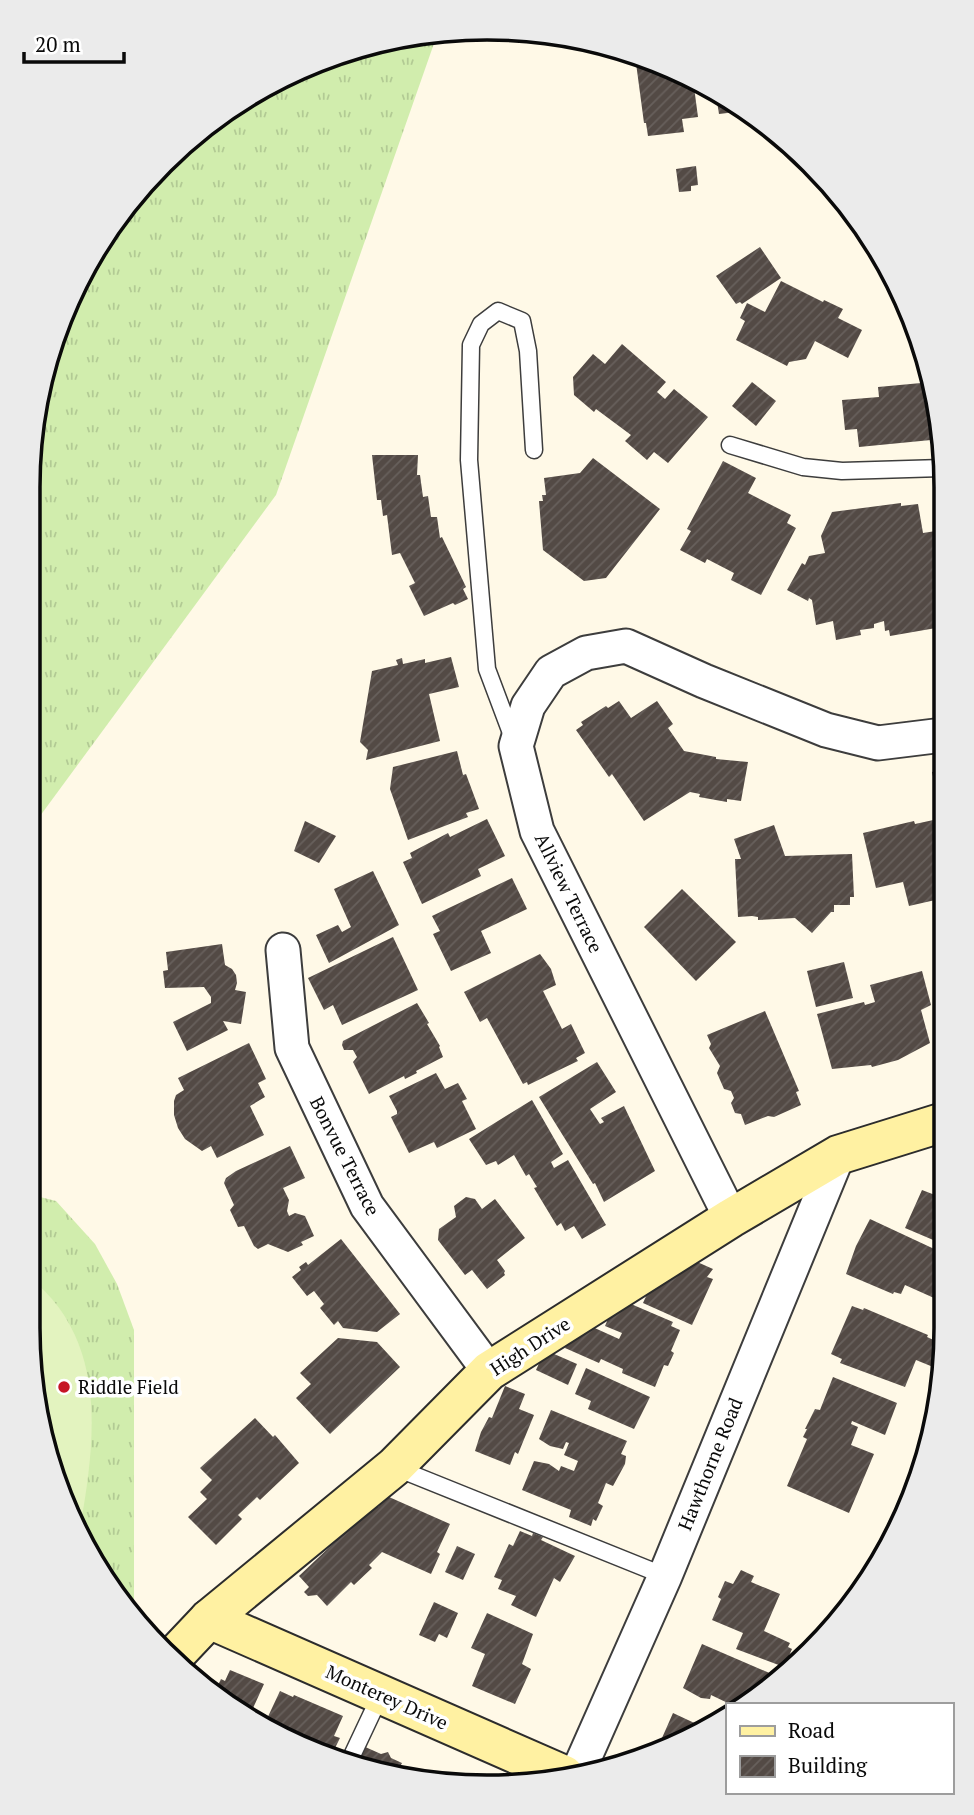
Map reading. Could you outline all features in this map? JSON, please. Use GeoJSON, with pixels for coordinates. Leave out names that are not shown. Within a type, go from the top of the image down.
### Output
{"type":"FeatureCollection","features":[{"type":"Feature","properties":{"kind":"street"},"geometry":{"type":"LineString","coordinates":[[516,746],[528,706],[551,672],[586,653],[626,646],[826,730],[878,743],[934,736]]}},
{"type":"Feature","properties":{"kind":"street","name":"Allview Terrace"},"geometry":{"type":"LineString","coordinates":[[516,746],[537,831],[731,1218]]}},
{"type":"Feature","properties":{"kind":"street","name":"Bonvue Terrace"},"geometry":{"type":"LineString","coordinates":[[283,950],[292,1048],[367,1206],[489,1371]]}},
{"type":"Feature","properties":{"kind":"street","name":"High Drive"},"geometry":{"type":"LineString","coordinates":[[179,1651],[209,1619],[394,1467],[489,1371],[731,1218],[838,1155],[934,1125]]}},
{"type":"Feature","properties":{"kind":"street","name":"Hawthorne Road"},"geometry":{"type":"LineString","coordinates":[[581,1764],[665,1576],[838,1155]]}},
{"type":"Feature","properties":{"kind":"street","name":"Monterey Drive"},"geometry":{"type":"LineString","coordinates":[[209,1619],[552,1770]]}},
{"type":"Feature","properties":{"kind":"lane"},"geometry":{"type":"LineString","coordinates":[[516,746],[486,669],[468,460],[471,345],[481,324],[498,311],[522,321],[528,351],[534,450]]}},
{"type":"Feature","properties":{"kind":"lane"},"geometry":{"type":"LineString","coordinates":[[730,445],[803,467],[842,471],[933,468]]}},
{"type":"Feature","properties":{"kind":"lane"},"geometry":{"type":"LineString","coordinates":[[394,1467],[665,1576]]}},
{"type":"Feature","properties":{"kind":"lane"},"geometry":{"type":"LineString","coordinates":[[353,1754],[381,1694]]}},
{"type":"Feature","properties":{"kind":"green space"},"geometry":{"type":"Polygon","coordinates":[[[434,43],[276,495],[40,816],[41,458],[55,371],[86,289],[116,239],[151,192],[192,151],[239,116],[289,86],[316,74],[371,55],[434,43]]]}},
{"type":"Feature","properties":{"kind":"green space"},"geometry":{"type":"Polygon","coordinates":[[[40,1197],[56,1201],[95,1244],[117,1284],[134,1330],[134,1601],[86,1526],[55,1444],[41,1357],[40,1197]]]}},
{"type":"Feature","properties":{"kind":"green space","name":"Riddle Field"},"geometry":{"type":"Polygon","coordinates":[[[40,1288],[54,1301],[72,1329],[84,1360],[92,1425],[82,1517],[64,1472],[49,1415],[41,1357],[40,1288]]]}},
{"type":"Feature","properties":{"kind":"building"},"geometry":{"type":"Polygon","coordinates":[[[636,66],[695,91],[698,117],[682,119],[684,132],[648,136],[636,66]]]}},
{"type":"Feature","properties":{"kind":"building"},"geometry":{"type":"Polygon","coordinates":[[[718,105],[730,113],[719,114],[718,105]]]}},
{"type":"Feature","properties":{"kind":"building"},"geometry":{"type":"Polygon","coordinates":[[[696,166],[698,185],[691,186],[691,191],[679,192],[676,169],[696,166]]]}},
{"type":"Feature","properties":{"kind":"building"},"geometry":{"type":"Polygon","coordinates":[[[760,247],[781,278],[742,304],[736,304],[716,276],[760,247]]]}},
{"type":"Feature","properties":{"kind":"building"},"geometry":{"type":"Polygon","coordinates":[[[781,281],[843,309],[838,318],[862,330],[848,358],[815,341],[806,359],[789,362],[787,366],[736,340],[745,321],[740,318],[747,303],[765,312],[781,281]]]}},
{"type":"Feature","properties":{"kind":"building"},"geometry":{"type":"Polygon","coordinates":[[[622,344],[666,382],[657,392],[665,399],[674,389],[708,417],[668,463],[654,452],[647,460],[625,441],[631,435],[596,409],[594,412],[574,395],[573,377],[593,354],[605,364],[622,344]]]}},
{"type":"Feature","properties":{"kind":"building"},"geometry":{"type":"Polygon","coordinates":[[[752,382],[776,401],[756,426],[732,406],[752,382]]]}},
{"type":"Feature","properties":{"kind":"building"},"geometry":{"type":"Polygon","coordinates":[[[921,383],[931,440],[859,447],[857,429],[845,430],[842,400],[879,397],[878,387],[921,383]]]}},
{"type":"Feature","properties":{"kind":"building"},"geometry":{"type":"Polygon","coordinates":[[[372,455],[418,455],[417,475],[420,475],[423,497],[428,496],[431,517],[437,517],[440,538],[442,537],[466,587],[463,589],[468,599],[424,616],[409,586],[415,583],[400,553],[392,555],[387,515],[383,516],[381,500],[377,500],[372,455]]]}},
{"type":"Feature","properties":{"kind":"building"},"geometry":{"type":"Polygon","coordinates":[[[593,458],[660,509],[606,578],[584,581],[543,550],[539,501],[543,501],[542,495],[546,495],[544,478],[580,473],[593,458]]]}},
{"type":"Feature","properties":{"kind":"building"},"geometry":{"type":"Polygon","coordinates":[[[723,461],[756,478],[748,493],[791,515],[787,523],[796,528],[761,595],[731,580],[734,573],[707,559],[705,563],[680,550],[691,531],[687,529],[723,461]]]}},
{"type":"Feature","properties":{"kind":"building"},"geometry":{"type":"Polygon","coordinates":[[[901,503],[901,506],[918,504],[923,533],[934,531],[934,628],[890,636],[889,630],[885,631],[884,621],[874,624],[874,628],[860,630],[861,635],[836,640],[833,621],[816,625],[812,600],[809,598],[808,601],[787,590],[809,556],[825,553],[821,536],[832,512],[901,503]]]}},
{"type":"Feature","properties":{"kind":"building"},"geometry":{"type":"Polygon","coordinates":[[[451,657],[459,687],[429,694],[440,741],[366,760],[368,750],[360,742],[372,671],[398,665],[396,660],[402,658],[403,664],[425,659],[425,663],[451,657]]]}},
{"type":"Feature","properties":{"kind":"building"},"geometry":{"type":"Polygon","coordinates":[[[619,701],[631,718],[657,701],[673,724],[668,728],[684,751],[716,759],[748,762],[741,801],[727,799],[727,802],[699,797],[700,794],[690,792],[644,821],[612,774],[609,777],[576,730],[583,725],[581,722],[619,701]]]}},
{"type":"Feature","properties":{"kind":"building"},"geometry":{"type":"Polygon","coordinates":[[[457,751],[463,775],[466,774],[479,809],[466,813],[468,817],[408,840],[390,789],[393,767],[457,751]]]}},
{"type":"Feature","properties":{"kind":"building"},"geometry":{"type":"Polygon","coordinates":[[[487,819],[505,856],[478,869],[481,876],[422,904],[403,862],[412,858],[410,853],[448,833],[450,837],[487,819]]]}},
{"type":"Feature","properties":{"kind":"building"},"geometry":{"type":"Polygon","coordinates":[[[934,820],[934,900],[909,906],[903,882],[876,888],[863,833],[914,821],[915,824],[934,820]]]}},
{"type":"Feature","properties":{"kind":"building"},"geometry":{"type":"Polygon","coordinates":[[[305,821],[336,836],[319,863],[294,851],[305,821]]]}},
{"type":"Feature","properties":{"kind":"building"},"geometry":{"type":"Polygon","coordinates":[[[774,825],[785,856],[852,854],[854,897],[850,897],[850,905],[834,905],[834,912],[812,933],[795,918],[758,920],[758,917],[752,916],[738,917],[735,859],[741,859],[734,839],[774,825]]]}},
{"type":"Feature","properties":{"kind":"building"},"geometry":{"type":"Polygon","coordinates":[[[373,871],[399,925],[329,963],[316,935],[338,925],[342,932],[351,927],[334,889],[373,871]]]}},
{"type":"Feature","properties":{"kind":"building"},"geometry":{"type":"Polygon","coordinates":[[[512,878],[527,909],[481,931],[491,953],[451,971],[433,934],[440,931],[432,916],[512,878]]]}},
{"type":"Feature","properties":{"kind":"building"},"geometry":{"type":"Polygon","coordinates":[[[682,889],[736,942],[696,981],[644,927],[682,889]]]}},
{"type":"Feature","properties":{"kind":"building"},"geometry":{"type":"Polygon","coordinates":[[[393,937],[418,990],[342,1025],[333,1005],[324,1010],[308,978],[393,937]]]}},
{"type":"Feature","properties":{"kind":"building"},"geometry":{"type":"Polygon","coordinates":[[[222,944],[225,965],[236,975],[235,990],[246,992],[241,1024],[223,1021],[228,1030],[187,1051],[173,1022],[211,1003],[211,997],[204,987],[165,988],[163,971],[168,970],[166,952],[222,944]]]}},
{"type":"Feature","properties":{"kind":"building"},"geometry":{"type":"Polygon","coordinates":[[[540,954],[551,969],[556,985],[543,991],[562,1029],[571,1024],[585,1053],[576,1058],[578,1061],[528,1085],[527,1082],[523,1084],[487,1018],[480,1022],[464,992],[540,954]]]}},
{"type":"Feature","properties":{"kind":"building"},"geometry":{"type":"Polygon","coordinates":[[[844,962],[853,998],[816,1007],[807,971],[844,962]]]}},
{"type":"Feature","properties":{"kind":"building"},"geometry":{"type":"Polygon","coordinates":[[[922,971],[931,1005],[921,1010],[930,1043],[898,1060],[872,1067],[832,1069],[817,1014],[864,1002],[865,1005],[875,1002],[870,985],[922,971]]]}},
{"type":"Feature","properties":{"kind":"building"},"geometry":{"type":"Polygon","coordinates":[[[417,1003],[429,1023],[427,1024],[443,1057],[405,1079],[404,1076],[369,1094],[353,1062],[357,1057],[353,1050],[344,1050],[343,1041],[417,1003]]]}},
{"type":"Feature","properties":{"kind":"building"},"geometry":{"type":"Polygon","coordinates":[[[765,1011],[799,1091],[796,1092],[801,1105],[774,1117],[768,1116],[745,1125],[741,1114],[735,1113],[731,1103],[734,1098],[731,1091],[724,1089],[717,1073],[720,1066],[709,1048],[711,1044],[707,1035],[765,1011]]]}},
{"type":"Feature","properties":{"kind":"building"},"geometry":{"type":"Polygon","coordinates":[[[249,1043],[266,1079],[258,1083],[265,1097],[250,1106],[264,1135],[217,1158],[211,1146],[202,1151],[185,1139],[178,1128],[174,1101],[176,1095],[184,1090],[178,1078],[249,1043]]]}},
{"type":"Feature","properties":{"kind":"building"},"geometry":{"type":"Polygon","coordinates":[[[597,1062],[616,1092],[590,1109],[600,1124],[604,1122],[601,1118],[624,1106],[655,1171],[604,1202],[595,1183],[593,1184],[539,1097],[597,1062]]]}},
{"type":"Feature","properties":{"kind":"building"},"geometry":{"type":"Polygon","coordinates":[[[436,1073],[445,1089],[458,1083],[467,1099],[462,1101],[476,1129],[437,1148],[434,1142],[409,1153],[391,1117],[397,1114],[397,1111],[389,1096],[436,1073]]]}},
{"type":"Feature","properties":{"kind":"building"},"geometry":{"type":"Polygon","coordinates":[[[532,1100],[563,1154],[551,1162],[554,1168],[568,1160],[606,1225],[582,1239],[574,1226],[565,1231],[561,1223],[557,1226],[534,1188],[537,1187],[529,1174],[526,1176],[514,1155],[498,1165],[496,1161],[486,1165],[469,1139],[532,1100]]]}},
{"type":"Feature","properties":{"kind":"building"},"geometry":{"type":"Polygon","coordinates":[[[290,1146],[305,1178],[283,1188],[289,1200],[287,1211],[289,1216],[295,1213],[305,1216],[314,1236],[288,1252],[268,1244],[258,1249],[244,1226],[238,1227],[230,1210],[234,1205],[224,1183],[226,1178],[236,1171],[290,1146]]]}},
{"type":"Feature","properties":{"kind":"building"},"geometry":{"type":"Polygon","coordinates":[[[922,1190],[934,1195],[934,1240],[905,1228],[922,1190]]]}},
{"type":"Feature","properties":{"kind":"building"},"geometry":{"type":"Polygon","coordinates":[[[466,1197],[475,1199],[482,1209],[495,1199],[525,1238],[497,1260],[505,1275],[487,1289],[472,1270],[465,1275],[438,1240],[439,1229],[456,1217],[454,1206],[466,1197]]]}},
{"type":"Feature","properties":{"kind":"building"},"geometry":{"type":"Polygon","coordinates":[[[870,1219],[934,1249],[934,1298],[905,1285],[901,1294],[893,1294],[846,1274],[870,1219]]]}},
{"type":"Feature","properties":{"kind":"building"},"geometry":{"type":"Polygon","coordinates":[[[341,1239],[400,1314],[377,1332],[343,1328],[338,1321],[334,1325],[320,1308],[324,1304],[314,1291],[307,1296],[292,1277],[301,1270],[299,1267],[306,1262],[308,1265],[341,1239]]]}},
{"type":"Feature","properties":{"kind":"building"},"geometry":{"type":"Polygon","coordinates":[[[686,1257],[713,1269],[707,1277],[713,1279],[692,1325],[643,1303],[657,1272],[686,1257]]]}},
{"type":"Feature","properties":{"kind":"building"},"geometry":{"type":"Polygon","coordinates":[[[617,1298],[673,1322],[671,1326],[680,1330],[671,1351],[674,1353],[668,1366],[664,1365],[655,1387],[622,1373],[623,1369],[601,1359],[599,1363],[565,1348],[577,1320],[619,1339],[622,1333],[605,1326],[617,1298]]]}},
{"type":"Feature","properties":{"kind":"building"},"geometry":{"type":"Polygon","coordinates":[[[852,1306],[863,1310],[864,1308],[928,1335],[927,1337],[934,1340],[932,1367],[916,1360],[905,1387],[840,1363],[842,1359],[831,1354],[852,1306]]]}},
{"type":"Feature","properties":{"kind":"building"},"geometry":{"type":"Polygon","coordinates":[[[338,1338],[377,1342],[400,1367],[330,1434],[296,1398],[311,1384],[300,1373],[338,1338]]]}},
{"type":"Feature","properties":{"kind":"building"},"geometry":{"type":"Polygon","coordinates":[[[545,1350],[577,1364],[568,1385],[536,1370],[545,1350]]]}},
{"type":"Feature","properties":{"kind":"building"},"geometry":{"type":"Polygon","coordinates":[[[586,1368],[650,1397],[634,1429],[588,1409],[591,1401],[575,1394],[586,1368]]]}},
{"type":"Feature","properties":{"kind":"building"},"geometry":{"type":"Polygon","coordinates":[[[833,1377],[897,1403],[885,1435],[852,1421],[851,1424],[858,1427],[851,1445],[874,1454],[849,1513],[787,1486],[807,1439],[803,1437],[805,1429],[815,1409],[820,1410],[833,1377]]]}},
{"type":"Feature","properties":{"kind":"building"},"geometry":{"type":"Polygon","coordinates":[[[505,1386],[525,1394],[519,1409],[534,1415],[518,1454],[515,1452],[510,1465],[475,1451],[481,1432],[489,1417],[492,1418],[505,1386]]]}},
{"type":"Feature","properties":{"kind":"building"},"geometry":{"type":"Polygon","coordinates":[[[551,1410],[627,1441],[621,1454],[626,1456],[625,1464],[613,1486],[606,1483],[598,1503],[603,1506],[591,1526],[569,1517],[571,1510],[522,1490],[534,1461],[549,1464],[559,1471],[561,1466],[574,1471],[578,1461],[564,1455],[569,1443],[566,1442],[563,1449],[550,1446],[539,1439],[551,1410]]]}},
{"type":"Feature","properties":{"kind":"building"},"geometry":{"type":"Polygon","coordinates":[[[255,1418],[273,1437],[275,1435],[299,1463],[260,1500],[257,1497],[238,1515],[242,1519],[216,1545],[188,1517],[207,1499],[200,1492],[212,1480],[200,1468],[255,1418]]]}},
{"type":"Feature","properties":{"kind":"building"},"geometry":{"type":"Polygon","coordinates":[[[389,1497],[450,1524],[437,1552],[440,1554],[431,1574],[382,1552],[369,1565],[372,1568],[354,1585],[351,1582],[327,1606],[317,1595],[308,1596],[304,1592],[309,1587],[299,1576],[374,1505],[378,1507],[389,1497]]]}},
{"type":"Feature","properties":{"kind":"building"},"geometry":{"type":"Polygon","coordinates":[[[520,1531],[543,1537],[541,1540],[575,1556],[560,1582],[554,1578],[536,1617],[511,1605],[516,1596],[498,1589],[502,1580],[494,1577],[509,1544],[513,1546],[520,1531]]]}},
{"type":"Feature","properties":{"kind":"building"},"geometry":{"type":"Polygon","coordinates":[[[457,1546],[475,1554],[463,1580],[445,1572],[457,1546]]]}},
{"type":"Feature","properties":{"kind":"building"},"geometry":{"type":"Polygon","coordinates":[[[741,1570],[754,1576],[751,1582],[780,1594],[764,1631],[790,1643],[788,1647],[792,1649],[788,1658],[780,1666],[736,1649],[743,1633],[712,1620],[725,1581],[733,1584],[741,1570]]]}},
{"type":"Feature","properties":{"kind":"building"},"geometry":{"type":"Polygon","coordinates":[[[434,1602],[458,1613],[447,1638],[439,1634],[435,1642],[419,1635],[434,1602]]]}},
{"type":"Feature","properties":{"kind":"building"},"geometry":{"type":"Polygon","coordinates":[[[487,1613],[533,1634],[522,1664],[531,1669],[515,1704],[472,1686],[485,1654],[471,1648],[487,1613]]]}},
{"type":"Feature","properties":{"kind":"building"},"geometry":{"type":"Polygon","coordinates":[[[702,1644],[770,1673],[729,1703],[711,1695],[710,1699],[701,1698],[683,1688],[702,1644]]]}},
{"type":"Feature","properties":{"kind":"building"},"geometry":{"type":"Polygon","coordinates":[[[230,1670],[264,1684],[253,1708],[218,1684],[221,1679],[225,1681],[230,1670]]]}},
{"type":"Feature","properties":{"kind":"building"},"geometry":{"type":"Polygon","coordinates":[[[280,1691],[343,1716],[334,1736],[340,1738],[335,1748],[268,1717],[280,1691]]]}},
{"type":"Feature","properties":{"kind":"building"},"geometry":{"type":"Polygon","coordinates":[[[673,1713],[695,1723],[685,1729],[661,1740],[673,1713]]]}},
{"type":"Feature","properties":{"kind":"building"},"geometry":{"type":"Polygon","coordinates":[[[363,1746],[381,1754],[388,1752],[391,1758],[402,1763],[400,1766],[359,1756],[363,1746]]]}},
{"type":"Feature","properties":{"kind":"place","name":"Riddle Field"},"geometry":{"type":"Point","coordinates":[64,1387]}}]}
